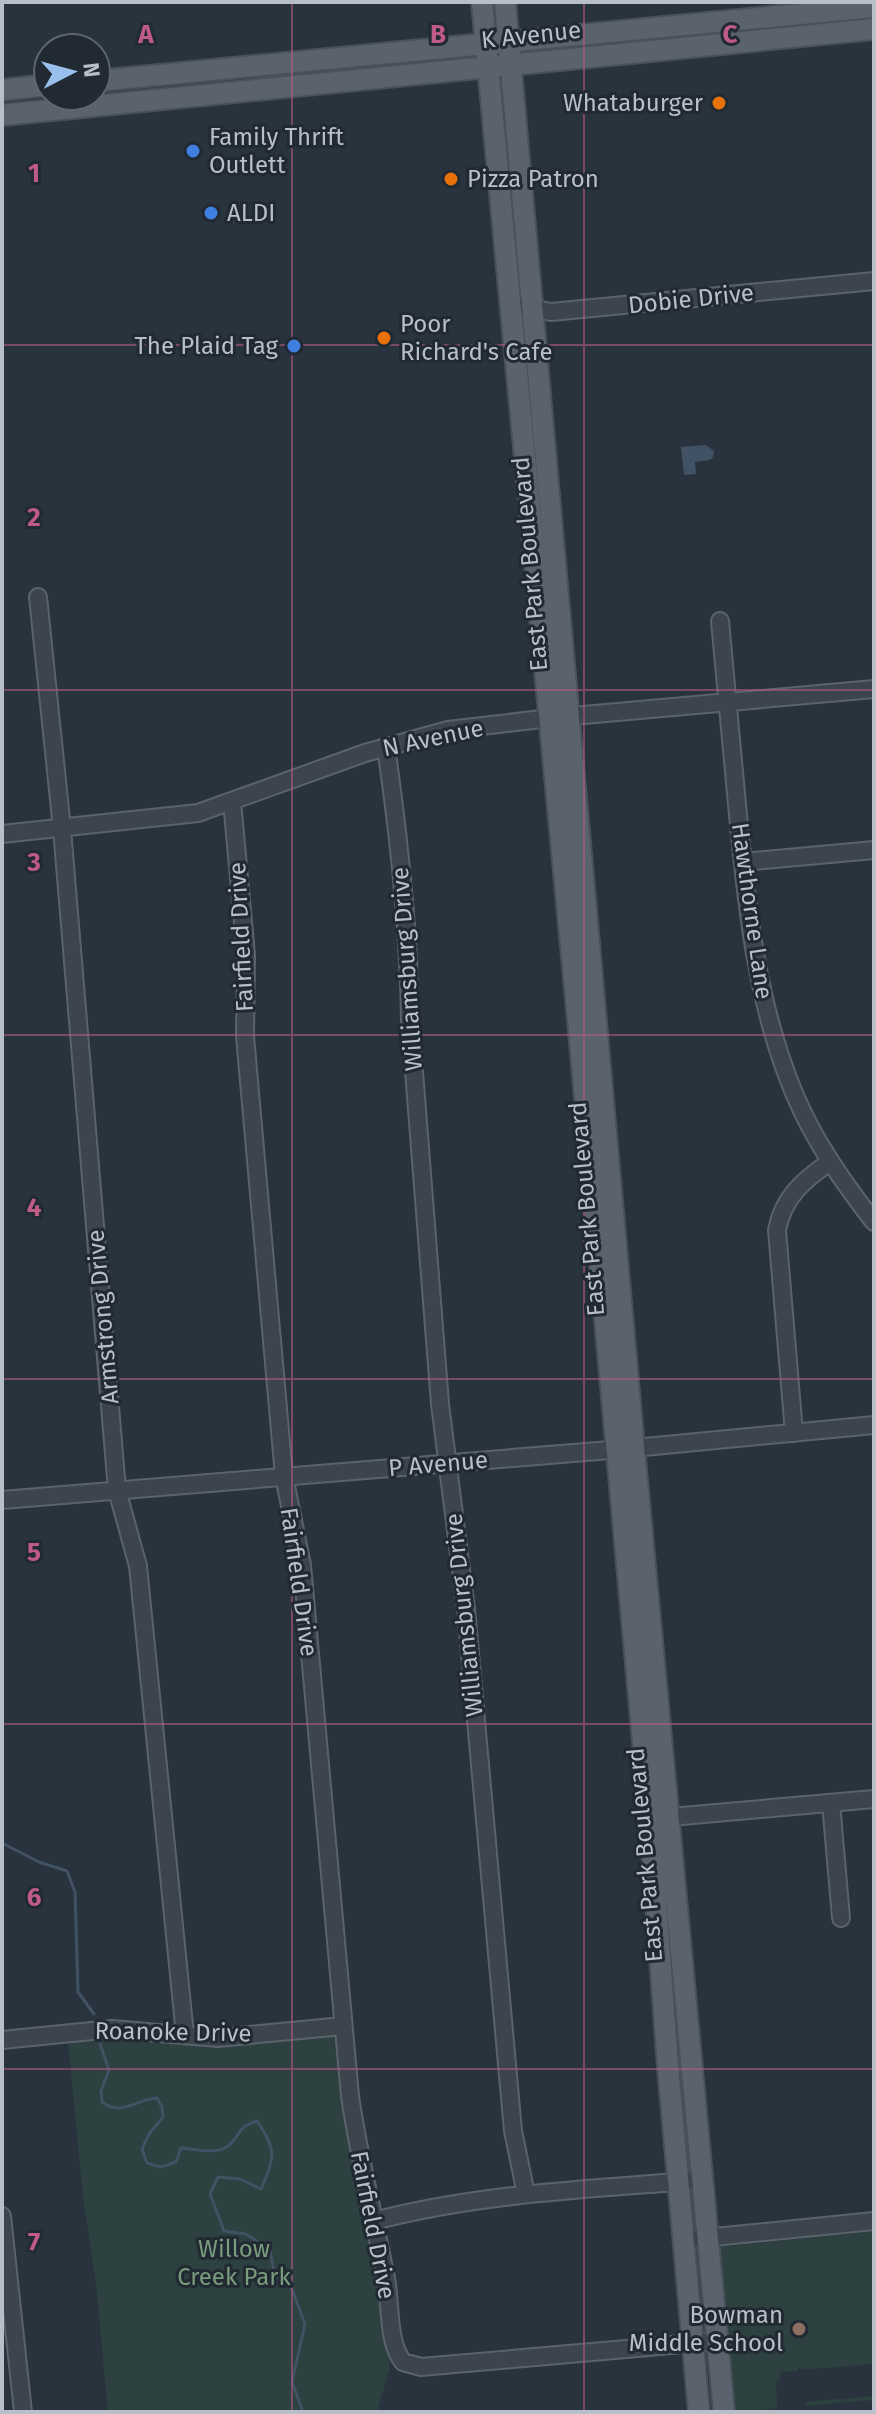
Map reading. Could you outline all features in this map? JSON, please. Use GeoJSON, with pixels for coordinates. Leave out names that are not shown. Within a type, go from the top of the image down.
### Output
{"type":"FeatureCollection","features":[{"type":"Feature","properties":{"kind":"main road","name":"East Park Boulevard"},"geometry":{"type":"LineString","coordinates":[[482,2],[510,302],[560,717]]}},
{"type":"Feature","properties":{"kind":"main road","name":"East Park Boulevard"},"geometry":{"type":"LineString","coordinates":[[505,2],[532,309],[560,717],[625,1449],[659,1818],[691,2065],[724,2412]]}},
{"type":"Feature","properties":{"kind":"main road","name":"K Avenue"},"geometry":{"type":"LineString","coordinates":[[112,79],[874,7]]}},
{"type":"Feature","properties":{"kind":"main road"},"geometry":{"type":"LineString","coordinates":[[785,16],[787,38]]}},
{"type":"Feature","properties":{"kind":"main road","name":"K Avenue"},"geometry":{"type":"LineString","coordinates":[[2,115],[874,29]]}},
{"type":"Feature","properties":{"kind":"main road"},"geometry":{"type":"LineString","coordinates":[[228,68],[232,92]]}},
{"type":"Feature","properties":{"kind":"main road"},"geometry":{"type":"LineString","coordinates":[[2,90],[32,87]]}},
{"type":"Feature","properties":{"kind":"main road"},"geometry":{"type":"LineString","coordinates":[[112,99],[114,104]]}},
{"type":"Feature","properties":{"kind":"main road","name":"East Park Boulevard"},"geometry":{"type":"LineString","coordinates":[[659,1818],[668,2067],[699,2412]]}},
{"type":"Feature","properties":{"kind":"main road"},"geometry":{"type":"LineString","coordinates":[[668,2067],[691,2065]]}},
{"type":"Feature","properties":{"kind":"street","name":"Dobie Drive"},"geometry":{"type":"LineString","coordinates":[[510,302],[551,312],[874,281]]}},
{"type":"Feature","properties":{"kind":"street","name":"Armstrong Drive"},"geometry":{"type":"LineString","coordinates":[[38,597],[62,829],[117,1490],[138,1566],[185,2035]]}},
{"type":"Feature","properties":{"kind":"street","name":"Hawthorne Lane"},"geometry":{"type":"LineString","coordinates":[[720,621],[743,862],[761,991],[794,1094],[830,1162],[874,1222]]}},
{"type":"Feature","properties":{"kind":"street","name":"N Avenue"},"geometry":{"type":"LineString","coordinates":[[2,834],[183,816],[386,747],[448,730],[874,689]]}},
{"type":"Feature","properties":{"kind":"street","name":"Williamsburg Drive"},"geometry":{"type":"LineString","coordinates":[[386,747],[395,808],[440,1404],[466,1609],[513,2131],[526,2194]]}},
{"type":"Feature","properties":{"kind":"street","name":"Fairfield Drive"},"geometry":{"type":"LineString","coordinates":[[232,801],[246,955],[245,1036],[284,1476],[302,1565],[343,2026],[357,2145],[388,2288],[394,2342],[400,2358],[408,2365],[421,2367],[608,2353],[692,2343]]}},
{"type":"Feature","properties":{"kind":"street"},"geometry":{"type":"LineString","coordinates":[[743,862],[874,850]]}},
{"type":"Feature","properties":{"kind":"street"},"geometry":{"type":"LineString","coordinates":[[794,1433],[777,1230],[780,1215],[790,1196],[810,1175],[830,1162]]}},
{"type":"Feature","properties":{"kind":"street","name":"P Avenue"},"geometry":{"type":"LineString","coordinates":[[2,1500],[625,1449],[874,1425]]}},
{"type":"Feature","properties":{"kind":"street"},"geometry":{"type":"LineString","coordinates":[[659,1818],[874,1799]]}},
{"type":"Feature","properties":{"kind":"street"},"geometry":{"type":"LineString","coordinates":[[831,1803],[841,1918]]}},
{"type":"Feature","properties":{"kind":"street","name":"Roanoke Drive"},"geometry":{"type":"LineString","coordinates":[[2,2040],[112,2029],[218,2038],[343,2026]]}},
{"type":"Feature","properties":{"kind":"street"},"geometry":{"type":"LineString","coordinates":[[374,2221],[446,2205],[526,2194],[702,2180]]}},
{"type":"Feature","properties":{"kind":"street"},"geometry":{"type":"LineString","coordinates":[[2,2216],[8,2329],[23,2412]]}},
{"type":"Feature","properties":{"kind":"street"},"geometry":{"type":"LineString","coordinates":[[684,2240],[874,2221]]}},
{"type":"Feature","properties":{"kind":"street"},"geometry":{"type":"LineString","coordinates":[[692,2343],[717,2341]]}},
{"type":"Feature","properties":{"kind":"green space","name":"Willow Creek Park"},"geometry":{"type":"Polygon","coordinates":[[[326,2034],[338,2040],[345,2123],[383,2305],[390,2368],[377,2412],[108,2412],[68,2041],[132,2036],[211,2046],[326,2034]]]}},
{"type":"Feature","properties":{"kind":"green space","name":"Bowman Middle School"},"geometry":{"type":"Polygon","coordinates":[[[874,2231],[874,2364],[802,2370],[798,2367],[798,2371],[780,2372],[780,2380],[776,2382],[777,2408],[747,2412],[734,2409],[720,2247],[874,2231]]]}},
{"type":"Feature","properties":{"kind":"green space"},"geometry":{"type":"Polygon","coordinates":[[[874,2396],[874,2400],[805,2406],[805,2402],[874,2396]]]}},
{"type":"Feature","properties":{"kind":"water"},"geometry":{"type":"Polygon","coordinates":[[[706,445],[714,451],[713,457],[695,462],[696,474],[684,475],[681,447],[706,445]]]}},
{"type":"Feature","properties":{"kind":"waterway"},"geometry":{"type":"LineString","coordinates":[[2,1843],[39,1862],[67,1871],[75,1892],[78,1992],[94,2014]]}},
{"type":"Feature","properties":{"kind":"waterway"},"geometry":{"type":"LineString","coordinates":[[100,2044],[109,2070],[101,2091],[102,2102],[123,2108],[157,2098],[162,2107],[163,2117],[142,2149],[147,2163],[161,2167],[176,2162],[181,2148],[205,2151],[223,2149],[245,2126],[257,2121],[268,2139],[272,2154],[261,2189],[240,2179],[218,2177],[210,2194],[224,2231],[246,2234],[270,2250],[275,2277],[290,2284],[305,2324],[292,2382],[303,2412]]}},
{"type":"Feature","properties":{"kind":"place","name":"Whataburger"},"geometry":{"type":"Point","coordinates":[719,103]}},
{"type":"Feature","properties":{"kind":"place","name":"Family Thrift Outlett"},"geometry":{"type":"Point","coordinates":[193,151]}},
{"type":"Feature","properties":{"kind":"place","name":"Pizza Patron"},"geometry":{"type":"Point","coordinates":[451,179]}},
{"type":"Feature","properties":{"kind":"place","name":"ALDI"},"geometry":{"type":"Point","coordinates":[211,213]}},
{"type":"Feature","properties":{"kind":"place","name":"Poor Richard's Cafe"},"geometry":{"type":"Point","coordinates":[384,338]}},
{"type":"Feature","properties":{"kind":"place","name":"The Plaid Tag"},"geometry":{"type":"Point","coordinates":[294,346]}},
{"type":"Feature","properties":{"kind":"place","name":"Bowman Middle School"},"geometry":{"type":"Point","coordinates":[799,2329]}}]}
